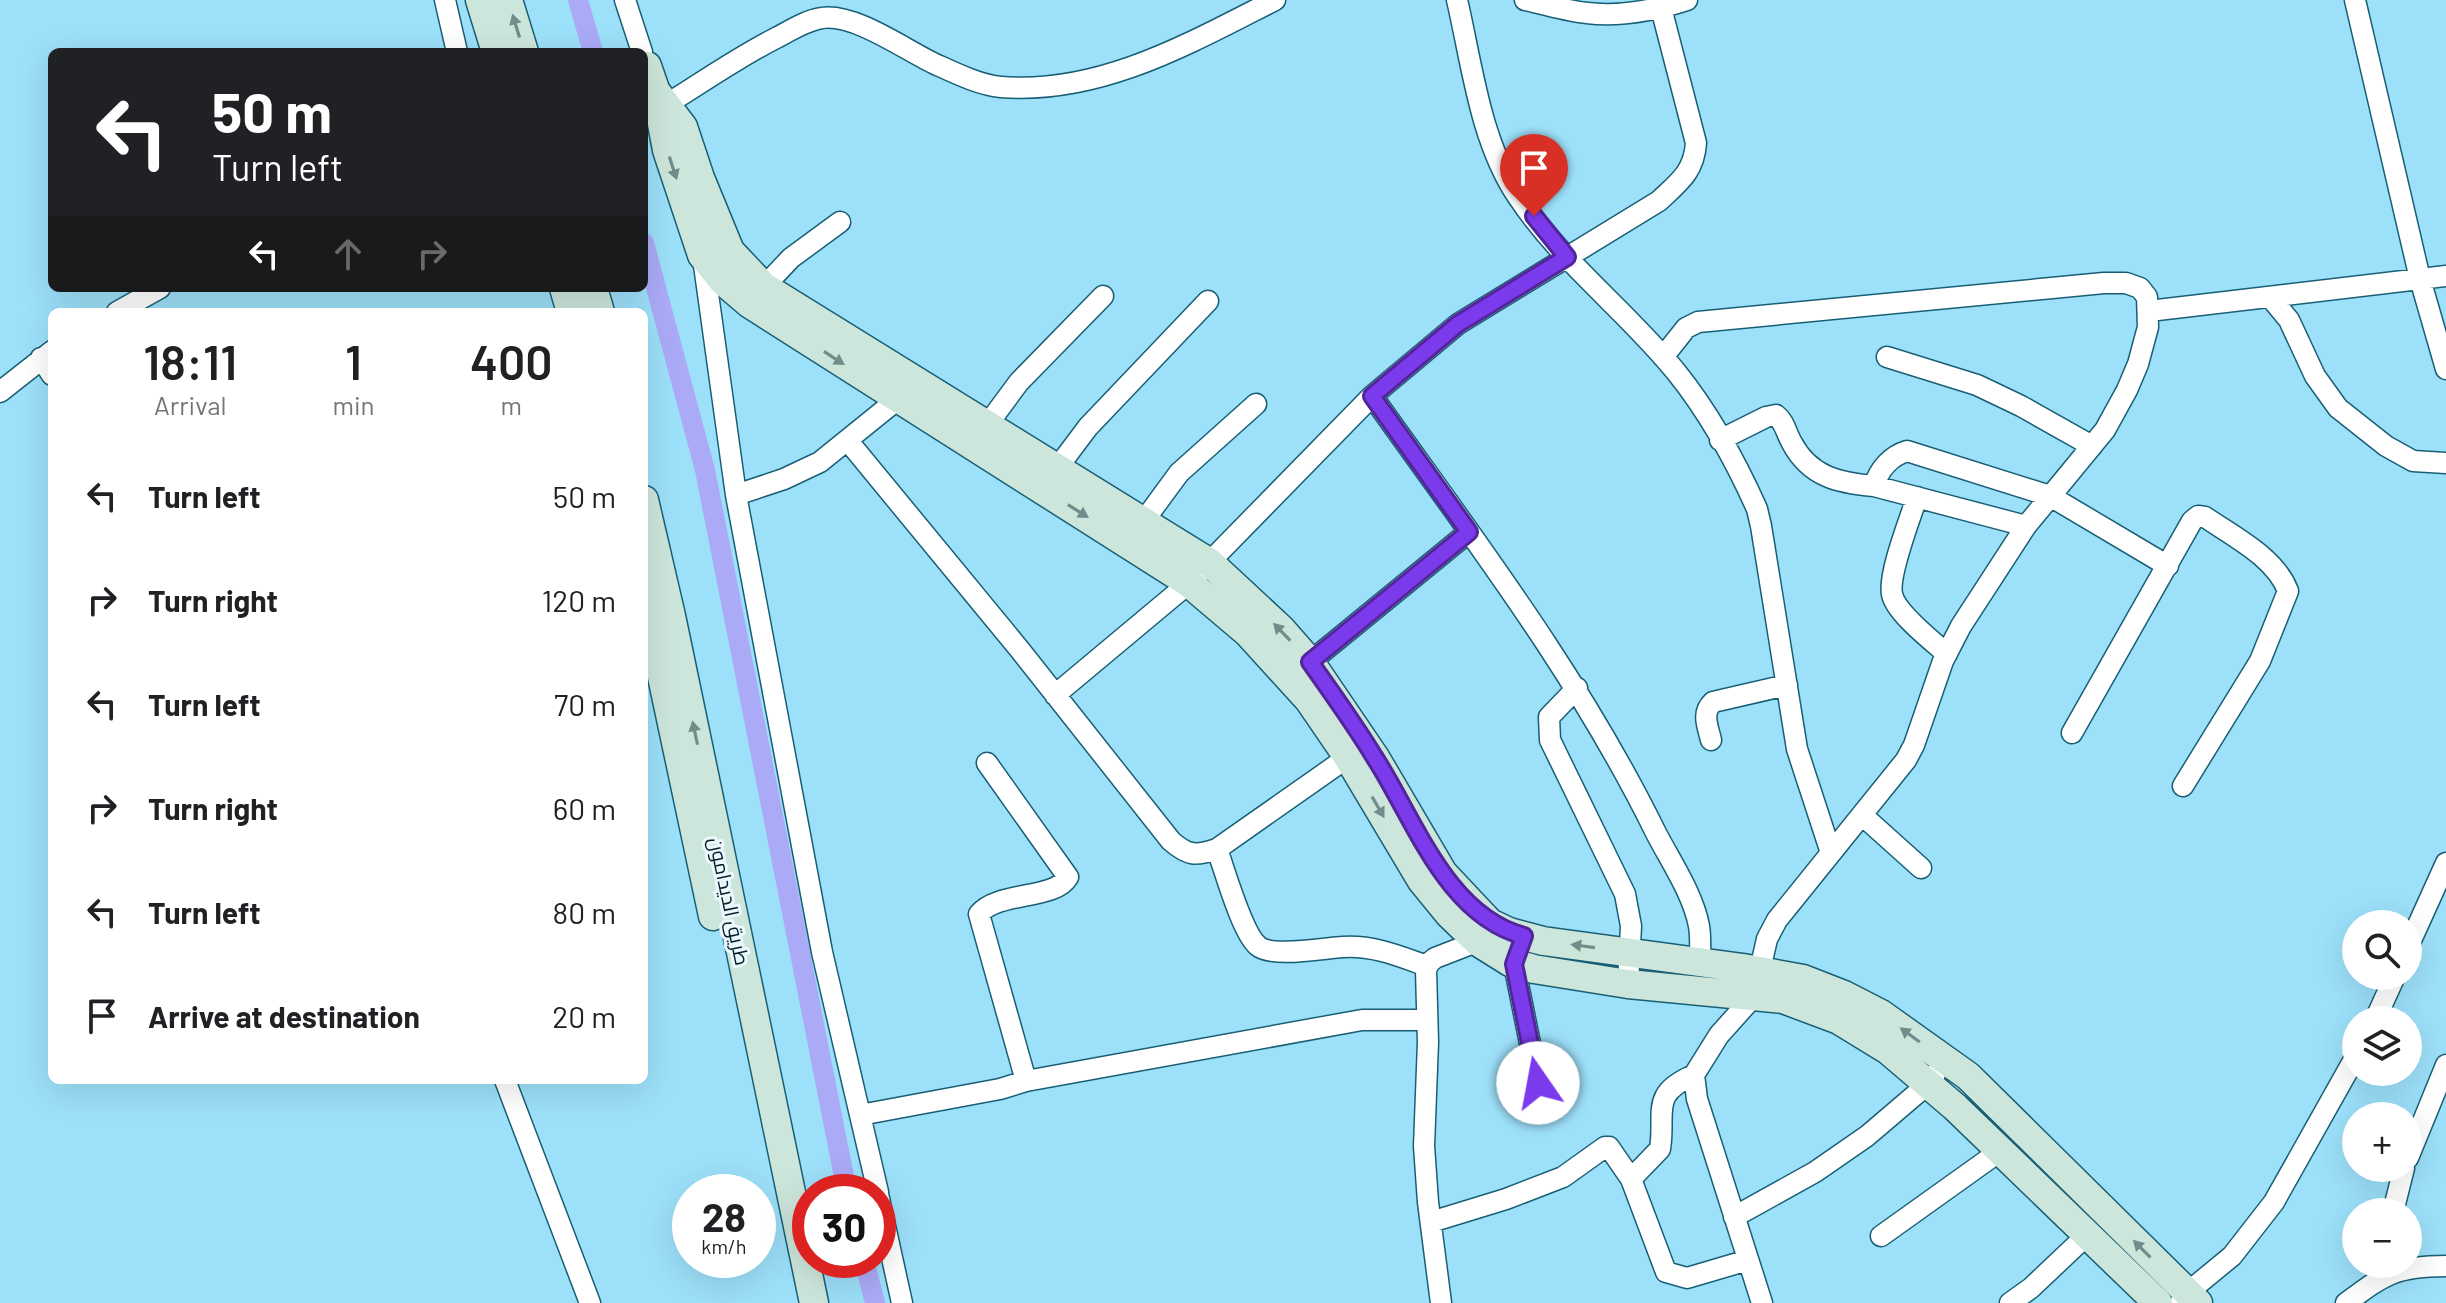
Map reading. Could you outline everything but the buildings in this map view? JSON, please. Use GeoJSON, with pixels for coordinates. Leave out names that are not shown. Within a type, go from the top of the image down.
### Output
{"type":"FeatureCollection","features":[{"type":"Feature","properties":{"kind":"street"},"geometry":{"type":"LineString","coordinates":[[445,0],[456,48]]}},
{"type":"Feature","properties":{"kind":"street"},"geometry":{"type":"LineString","coordinates":[[480,0],[495,48]]}},
{"type":"Feature","properties":{"kind":"street"},"geometry":{"type":"LineString","coordinates":[[508,0],[523,48]]}},
{"type":"Feature","properties":{"kind":"street"},"geometry":{"type":"LineString","coordinates":[[625,0],[641,48]]}},
{"type":"Feature","properties":{"kind":"street"},"geometry":{"type":"LineString","coordinates":[[651,78],[750,51],[818,18],[844,19],[960,74],[999,87],[1088,79],[1137,66],[1182,48],[1275,0]]}},
{"type":"Feature","properties":{"kind":"street"},"geometry":{"type":"LineString","coordinates":[[1457,0],[1487,126],[1517,196],[1567,257],[1663,357],[1697,400],[1749,493],[1761,526],[1800,759],[1831,853]]}},
{"type":"Feature","properties":{"kind":"street"},"geometry":{"type":"LineString","coordinates":[[1525,0],[1586,13],[1613,14],[1687,0]]}},
{"type":"Feature","properties":{"kind":"street"},"geometry":{"type":"LineString","coordinates":[[2355,0],[2420,279],[2446,369]]}},
{"type":"Feature","properties":{"kind":"street"},"geometry":{"type":"LineString","coordinates":[[1055,695],[1189,583],[1372,396],[1458,324],[1659,201],[1682,179],[1695,162],[1696,143],[1660,4]]}},
{"type":"Feature","properties":{"kind":"street"},"geometry":{"type":"LineString","coordinates":[[651,78],[667,150],[702,255],[736,495],[822,952],[874,1174]]}},
{"type":"Feature","properties":{"kind":"street"},"geometry":{"type":"LineString","coordinates":[[651,78],[683,127],[730,251],[757,295],[898,399],[980,435]]}},
{"type":"Feature","properties":{"kind":"street"},"geometry":{"type":"LineString","coordinates":[[757,295],[791,258],[840,222]]}},
{"type":"Feature","properties":{"kind":"street"},"geometry":{"type":"LineString","coordinates":[[702,255],[723,281],[757,295],[1135,533],[1248,633],[1309,700],[1348,757],[1422,881],[1449,914],[1502,936],[1700,962],[1839,1020],[1888,1050],[1928,1084],[2158,1303]]}},
{"type":"Feature","properties":{"kind":"street"},"geometry":{"type":"LineString","coordinates":[[2149,311],[2446,276]]}},
{"type":"Feature","properties":{"kind":"street"},"geometry":{"type":"LineString","coordinates":[[1631,1179],[1660,1149],[1660,1108],[1668,1091],[1679,1081],[1694,1075],[1757,984],[1767,939],[1777,920],[1911,752],[1947,654],[1996,569],[2026,526],[2110,421],[2138,364],[2149,311],[2147,297],[2140,288],[2126,283],[2088,285],[1698,322],[1686,328],[1663,357]]}},
{"type":"Feature","properties":{"kind":"street"},"geometry":{"type":"LineString","coordinates":[[124,308],[153,292]]}},
{"type":"Feature","properties":{"kind":"street"},"geometry":{"type":"LineString","coordinates":[[980,435],[1019,382],[1103,296]]}},
{"type":"Feature","properties":{"kind":"street"},"geometry":{"type":"LineString","coordinates":[[2270,297],[2289,320],[2315,376],[2338,408],[2386,446],[2413,461],[2446,463]]}},
{"type":"Feature","properties":{"kind":"street"},"geometry":{"type":"LineString","coordinates":[[1050,479],[1088,427],[1208,301]]}},
{"type":"Feature","properties":{"kind":"street"},"geometry":{"type":"LineString","coordinates":[[1887,357],[1977,385],[2092,446]]}},
{"type":"Feature","properties":{"kind":"street"},"geometry":{"type":"LineString","coordinates":[[0,392],[48,361]]}},
{"type":"Feature","properties":{"kind":"street"},"geometry":{"type":"LineString","coordinates":[[1372,396],[1577,688],[1631,782],[1690,901],[1698,923],[1700,962]]}},
{"type":"Feature","properties":{"kind":"street"},"geometry":{"type":"LineString","coordinates":[[736,495],[803,471],[848,441],[898,399]]}},
{"type":"Feature","properties":{"kind":"street"},"geometry":{"type":"LineString","coordinates":[[1135,533],[1179,473],[1256,404]]}},
{"type":"Feature","properties":{"kind":"street"},"geometry":{"type":"LineString","coordinates":[[1720,440],[1776,415],[1782,420],[1793,447],[1823,476],[1874,486],[2026,526]]}},
{"type":"Feature","properties":{"kind":"street"},"geometry":{"type":"LineString","coordinates":[[848,441],[1171,841],[1185,854],[1197,856],[1217,849],[1348,757]]}},
{"type":"Feature","properties":{"kind":"street"},"geometry":{"type":"LineString","coordinates":[[1874,486],[1877,476],[1890,460],[1907,451],[2050,496],[2168,566]]}},
{"type":"Feature","properties":{"kind":"street"},"geometry":{"type":"LineString","coordinates":[[1917,497],[1892,575],[1892,596],[1903,612],[1947,654]]}},
{"type":"Feature","properties":{"kind":"street"},"geometry":{"type":"LineString","coordinates":[[2072,733],[2192,521],[2198,516],[2205,517],[2270,564],[2283,579],[2288,591],[2260,661],[2183,786]]}},
{"type":"Feature","properties":{"kind":"street","name":"طريق الديدامون"},"geometry":{"type":"LineString","coordinates":[[648,528],[661,620],[795,1303]]}},
{"type":"Feature","properties":{"kind":"street"},"geometry":{"type":"LineString","coordinates":[[1310,662],[1469,532]]}},
{"type":"Feature","properties":{"kind":"street"},"geometry":{"type":"LineString","coordinates":[[1135,533],[1210,563],[1281,629],[1310,662],[1376,759],[1443,873],[1502,936],[1514,964],[1538,1083]]}},
{"type":"Feature","properties":{"kind":"street","name":"طريق الديدامون"},"geometry":{"type":"LineString","coordinates":[[648,599],[661,620],[814,1303]]}},
{"type":"Feature","properties":{"kind":"street"},"geometry":{"type":"LineString","coordinates":[[1711,740],[1705,717],[1713,702],[1787,685]]}},
{"type":"Feature","properties":{"kind":"street"},"geometry":{"type":"LineString","coordinates":[[1577,688],[1549,717],[1550,740],[1625,894],[1631,926],[1628,984]]}},
{"type":"Feature","properties":{"kind":"street"},"geometry":{"type":"LineString","coordinates":[[987,763],[1068,877],[1060,886],[993,903],[979,914],[1026,1081]]}},
{"type":"Feature","properties":{"kind":"street"},"geometry":{"type":"LineString","coordinates":[[1862,815],[1921,868]]}},
{"type":"Feature","properties":{"kind":"street"},"geometry":{"type":"LineString","coordinates":[[1217,849],[1247,930],[1259,948],[1305,951],[1360,947],[1387,951],[1427,966]]}},
{"type":"Feature","properties":{"kind":"street"},"geometry":{"type":"LineString","coordinates":[[2422,916],[2446,863]]}},
{"type":"Feature","properties":{"kind":"street"},"geometry":{"type":"LineString","coordinates":[[1502,936],[1514,964]]}},
{"type":"Feature","properties":{"kind":"street"},"geometry":{"type":"LineString","coordinates":[[1441,1303],[1424,1123],[1427,966],[1435,958],[1502,936]]}},
{"type":"Feature","properties":{"kind":"street"},"geometry":{"type":"LineString","coordinates":[[1514,964],[1628,984],[1757,984],[1803,979],[1844,995],[1881,1014],[1968,1076],[2188,1300],[2232,1256],[2274,1202],[2342,1081]]}},
{"type":"Feature","properties":{"kind":"street"},"geometry":{"type":"LineString","coordinates":[[860,1115],[1000,1089],[1026,1081],[1362,1020],[1427,1020]]}},
{"type":"Feature","properties":{"kind":"street"},"geometry":{"type":"LineString","coordinates":[[1734,1217],[1815,1172],[1854,1145],[1928,1084],[1945,1060]]}},
{"type":"Feature","properties":{"kind":"street"},"geometry":{"type":"LineString","coordinates":[[2422,1124],[2446,1065]]}},
{"type":"Feature","properties":{"kind":"street"},"geometry":{"type":"LineString","coordinates":[[1694,1075],[1697,1099],[1762,1303]]}},
{"type":"Feature","properties":{"kind":"street"},"geometry":{"type":"LineString","coordinates":[[507,1084],[590,1303]]}},
{"type":"Feature","properties":{"kind":"street"},"geometry":{"type":"LineString","coordinates":[[1431,1222],[1506,1199],[1563,1177],[1609,1147],[1631,1179],[1666,1272],[1687,1278],[1748,1260]]}},
{"type":"Feature","properties":{"kind":"street"},"geometry":{"type":"LineString","coordinates":[[1881,1236],[2000,1151]]}},
{"type":"Feature","properties":{"kind":"street"},"geometry":{"type":"LineString","coordinates":[[2010,1303],[2031,1288],[2087,1235]]}},
{"type":"Feature","properties":{"kind":"street"},"geometry":{"type":"LineString","coordinates":[[2422,1266],[2446,1266]]}},
{"type":"Feature","properties":{"kind":"street"},"geometry":{"type":"LineString","coordinates":[[896,1276],[902,1303]]}},
{"type":"Feature","properties":{"kind":"street"},"geometry":{"type":"LineString","coordinates":[[2346,1303],[2373,1278]]}},
{"type":"Feature","properties":{"kind":"waterway"},"geometry":{"type":"LineString","coordinates":[[578,0],[592,48]]}},
{"type":"Feature","properties":{"kind":"waterway"},"geometry":{"type":"LineString","coordinates":[[648,258],[705,470],[843,1174]]}},
{"type":"Feature","properties":{"kind":"waterway"},"geometry":{"type":"LineString","coordinates":[[869,1278],[875,1303]]}},
{"type":"Feature","properties":{"kind":"route"},"geometry":{"type":"LineString","coordinates":[[1534,216],[1567,257],[1458,324],[1372,396],[1469,532],[1310,662],[1376,759],[1443,873],[1490,923],[1524,936],[1514,964],[1538,1083]]}}]}
